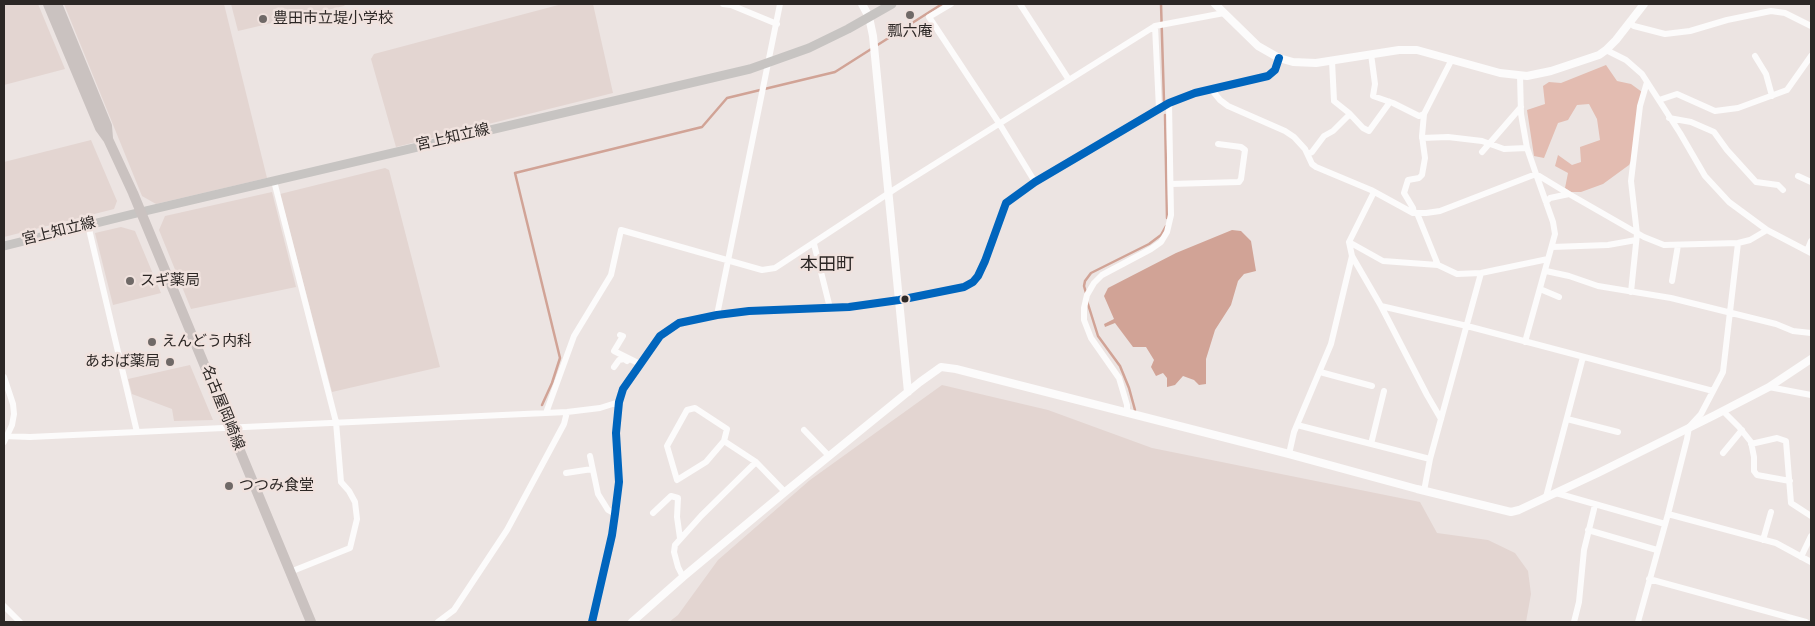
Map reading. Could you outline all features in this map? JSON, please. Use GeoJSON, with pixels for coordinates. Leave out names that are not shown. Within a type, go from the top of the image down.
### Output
{"type":"FeatureCollection","features":[{"type":"Feature","properties":{"kind":"main road","name":"名古屋岡崎線"},"geometry":{"type":"LineString","coordinates":[[48,4],[100,128],[108,139],[141,212],[311,622]]}},
{"type":"Feature","properties":{"kind":"main road","name":"名古屋岡崎線"},"geometry":{"type":"LineString","coordinates":[[57,4],[107,126],[108,139]]}},
{"type":"Feature","properties":{"kind":"main road","name":"宮上知立線"},"geometry":{"type":"LineString","coordinates":[[4,246],[750,69],[767,61],[810,48],[892,4]]}},
{"type":"Feature","properties":{"kind":"street"},"geometry":{"type":"LineString","coordinates":[[722,4],[731,5],[777,24]]}},
{"type":"Feature","properties":{"kind":"street"},"geometry":{"type":"LineString","coordinates":[[718,315],[767,61],[777,24],[780,4]]}},
{"type":"Feature","properties":{"kind":"street"},"geometry":{"type":"LineString","coordinates":[[862,4],[869,17],[873,36],[908,392]]}},
{"type":"Feature","properties":{"kind":"street"},"geometry":{"type":"LineString","coordinates":[[951,4],[929,17],[999,123],[1035,182]]}},
{"type":"Feature","properties":{"kind":"street"},"geometry":{"type":"LineString","coordinates":[[1020,4],[1068,80]]}},
{"type":"Feature","properties":{"kind":"street"},"geometry":{"type":"LineString","coordinates":[[1215,4],[1258,46],[1279,58],[1304,64],[1399,50],[1417,50],[1520,76],[1551,71],[1589,59],[1606,50],[1644,4]]}},
{"type":"Feature","properties":{"kind":"street"},"geometry":{"type":"LineString","coordinates":[[1630,22],[1634,26],[1665,34],[1690,31],[1728,20],[1771,11],[1785,13],[1811,26]]}},
{"type":"Feature","properties":{"kind":"street"},"geometry":{"type":"LineString","coordinates":[[546,413],[574,336],[611,275],[621,230],[762,270],[775,268],[999,123],[1157,25],[1224,13]]}},
{"type":"Feature","properties":{"kind":"street"},"geometry":{"type":"LineString","coordinates":[[1157,25],[1159,109]]}},
{"type":"Feature","properties":{"kind":"street"},"geometry":{"type":"LineString","coordinates":[[1606,50],[1636,67],[1680,133],[1705,176],[1729,202],[1767,230],[1809,252],[1811,241]]}},
{"type":"Feature","properties":{"kind":"street"},"geometry":{"type":"LineString","coordinates":[[1371,54],[1375,84],[1373,96],[1390,102],[1415,115],[1424,114]]}},
{"type":"Feature","properties":{"kind":"street"},"geometry":{"type":"LineString","coordinates":[[1755,56],[1766,74],[1772,96]]}},
{"type":"Feature","properties":{"kind":"street"},"geometry":{"type":"LineString","coordinates":[[1659,100],[1677,94],[1705,108],[1724,111],[1787,90],[1811,56]]}},
{"type":"Feature","properties":{"kind":"street"},"geometry":{"type":"LineString","coordinates":[[592,622],[616,514],[619,482],[616,433],[619,402],[623,389],[660,336],[679,323],[718,315],[749,311],[830,308],[899,300],[964,288],[978,276],[1006,203],[1035,182],[1169,103],[1211,89],[1268,76],[1275,70],[1279,58]]}},
{"type":"Feature","properties":{"kind":"street"},"geometry":{"type":"LineString","coordinates":[[1438,265],[1414,208],[1404,193],[1408,180],[1420,178],[1422,175],[1425,158],[1422,138],[1424,114],[1452,59]]}},
{"type":"Feature","properties":{"kind":"street"},"geometry":{"type":"LineString","coordinates":[[1332,61],[1333,98],[1363,128],[1369,131],[1390,102]]}},
{"type":"Feature","properties":{"kind":"street"},"geometry":{"type":"LineString","coordinates":[[1520,76],[1524,138],[1553,222],[1555,234],[1525,342]]}},
{"type":"Feature","properties":{"kind":"street"},"geometry":{"type":"LineString","coordinates":[[1631,292],[1637,237],[1631,181],[1640,106],[1647,82]]}},
{"type":"Feature","properties":{"kind":"street"},"geometry":{"type":"LineString","coordinates":[[1211,89],[1228,106],[1285,131],[1305,149],[1312,164],[1316,167],[1374,192],[1416,213],[1440,211],[1536,174]]}},
{"type":"Feature","properties":{"kind":"street"},"geometry":{"type":"LineString","coordinates":[[1127,413],[1127,405],[1119,378],[1091,338],[1084,320],[1084,308],[1087,295],[1094,283],[1102,275],[1151,249],[1165,237],[1172,215],[1169,103]]}},
{"type":"Feature","properties":{"kind":"street"},"geometry":{"type":"LineString","coordinates":[[1482,152],[1521,107]]}},
{"type":"Feature","properties":{"kind":"street"},"geometry":{"type":"LineString","coordinates":[[1308,154],[1312,152],[1324,136],[1333,131],[1350,114]]}},
{"type":"Feature","properties":{"kind":"street"},"geometry":{"type":"LineString","coordinates":[[1669,118],[1690,122],[1714,132],[1727,150],[1756,182],[1778,185],[1783,190]]}},
{"type":"Feature","properties":{"kind":"street"},"geometry":{"type":"LineString","coordinates":[[1422,138],[1448,137],[1489,143],[1504,149],[1527,148]]}},
{"type":"Feature","properties":{"kind":"street"},"geometry":{"type":"LineString","coordinates":[[1171,184],[1237,183],[1240,181],[1245,150],[1241,147],[1218,144]]}},
{"type":"Feature","properties":{"kind":"street"},"geometry":{"type":"LineString","coordinates":[[1536,174],[1637,237],[1664,245],[1738,243],[1750,240],[1767,230]]}},
{"type":"Feature","properties":{"kind":"street"},"geometry":{"type":"LineString","coordinates":[[1798,176],[1811,182]]}},
{"type":"Feature","properties":{"kind":"street"},"geometry":{"type":"LineString","coordinates":[[274,181],[336,422],[341,482],[355,502],[357,519],[350,548],[290,572]]}},
{"type":"Feature","properties":{"kind":"street"},"geometry":{"type":"LineString","coordinates":[[1374,192],[1349,242],[1352,256],[1381,306],[1426,395],[1441,419]]}},
{"type":"Feature","properties":{"kind":"street"},"geometry":{"type":"LineString","coordinates":[[1546,202],[1550,198],[1569,194]]}},
{"type":"Feature","properties":{"kind":"street"},"geometry":{"type":"LineString","coordinates":[[88,225],[137,432]]}},
{"type":"Feature","properties":{"kind":"street"},"geometry":{"type":"LineString","coordinates":[[1552,247],[1608,246],[1637,237]]}},
{"type":"Feature","properties":{"kind":"street"},"geometry":{"type":"LineString","coordinates":[[1349,242],[1383,260],[1438,265],[1457,274],[1481,273],[1548,259]]}},
{"type":"Feature","properties":{"kind":"street"},"geometry":{"type":"LineString","coordinates":[[1638,622],[1668,514],[1687,439],[1688,427],[1701,414],[1723,372],[1738,243]]}},
{"type":"Feature","properties":{"kind":"street"},"geometry":{"type":"LineString","coordinates":[[814,244],[830,308]]}},
{"type":"Feature","properties":{"kind":"street"},"geometry":{"type":"LineString","coordinates":[[1672,281],[1678,245]]}},
{"type":"Feature","properties":{"kind":"street"},"geometry":{"type":"LineString","coordinates":[[1289,454],[1294,432],[1331,344],[1352,256]]}},
{"type":"Feature","properties":{"kind":"street"},"geometry":{"type":"LineString","coordinates":[[1546,272],[1569,276],[1598,286],[1671,298],[1776,324],[1793,331],[1811,333]]}},
{"type":"Feature","properties":{"kind":"street"},"geometry":{"type":"LineString","coordinates":[[1424,491],[1430,460],[1481,273]]}},
{"type":"Feature","properties":{"kind":"street"},"geometry":{"type":"LineString","coordinates":[[1540,289],[1559,297]]}},
{"type":"Feature","properties":{"kind":"street"},"geometry":{"type":"LineString","coordinates":[[1381,306],[1467,326],[1713,391]]}},
{"type":"Feature","properties":{"kind":"street"},"geometry":{"type":"LineString","coordinates":[[620,335],[623,336],[614,351],[640,366]]}},
{"type":"Feature","properties":{"kind":"street"},"geometry":{"type":"LineString","coordinates":[[1546,497],[1583,357]]}},
{"type":"Feature","properties":{"kind":"street"},"geometry":{"type":"LineString","coordinates":[[614,367],[619,360],[624,359],[640,366]]}},
{"type":"Feature","properties":{"kind":"street"},"geometry":{"type":"LineString","coordinates":[[632,622],[785,492],[943,366],[1289,454],[1493,509],[1511,512],[1556,493],[1723,411],[1769,387],[1811,359]]}},
{"type":"Feature","properties":{"kind":"street"},"geometry":{"type":"LineString","coordinates":[[1320,372],[1372,386]]}},
{"type":"Feature","properties":{"kind":"street"},"geometry":{"type":"LineString","coordinates":[[4,377],[13,404],[14,414],[12,425],[4,438]]}},
{"type":"Feature","properties":{"kind":"street"},"geometry":{"type":"LineString","coordinates":[[1769,387],[1811,396]]}},
{"type":"Feature","properties":{"kind":"street"},"geometry":{"type":"LineString","coordinates":[[1371,444],[1384,391]]}},
{"type":"Feature","properties":{"kind":"street"},"geometry":{"type":"LineString","coordinates":[[4,438],[568,412],[600,408],[619,402]]}},
{"type":"Feature","properties":{"kind":"street"},"geometry":{"type":"LineString","coordinates":[[695,408],[727,429],[724,441],[706,462],[678,480],[667,446],[687,410],[695,408]]}},
{"type":"Feature","properties":{"kind":"street"},"geometry":{"type":"LineString","coordinates":[[1723,411],[1742,430],[1751,444],[1754,457],[1754,471],[1757,475],[1790,480]]}},
{"type":"Feature","properties":{"kind":"street"},"geometry":{"type":"LineString","coordinates":[[438,622],[454,610],[507,530],[564,424],[568,412]]}},
{"type":"Feature","properties":{"kind":"street"},"geometry":{"type":"LineString","coordinates":[[1567,419],[1618,432]]}},
{"type":"Feature","properties":{"kind":"street"},"geometry":{"type":"LineString","coordinates":[[1297,425],[1430,460]]}},
{"type":"Feature","properties":{"kind":"street"},"geometry":{"type":"LineString","coordinates":[[804,430],[829,456]]}},
{"type":"Feature","properties":{"kind":"street"},"geometry":{"type":"LineString","coordinates":[[1723,453],[1742,430]]}},
{"type":"Feature","properties":{"kind":"street"},"geometry":{"type":"LineString","coordinates":[[1751,444],[1776,438],[1786,441],[1791,503],[1811,516]]}},
{"type":"Feature","properties":{"kind":"street"},"geometry":{"type":"LineString","coordinates":[[724,441],[756,462],[785,492]]}},
{"type":"Feature","properties":{"kind":"street"},"geometry":{"type":"LineString","coordinates":[[590,456],[598,494],[608,510],[616,514]]}},
{"type":"Feature","properties":{"kind":"street"},"geometry":{"type":"LineString","coordinates":[[683,577],[678,567],[674,545],[756,462]]}},
{"type":"Feature","properties":{"kind":"street"},"geometry":{"type":"LineString","coordinates":[[566,473],[592,469]]}},
{"type":"Feature","properties":{"kind":"street"},"geometry":{"type":"LineString","coordinates":[[1556,493],[1665,524]]}},
{"type":"Feature","properties":{"kind":"street"},"geometry":{"type":"LineString","coordinates":[[653,513],[671,496],[678,498],[677,517],[680,538]]}},
{"type":"Feature","properties":{"kind":"street"},"geometry":{"type":"LineString","coordinates":[[1574,622],[1579,602],[1584,550],[1595,504]]}},
{"type":"Feature","properties":{"kind":"street"},"geometry":{"type":"LineString","coordinates":[[1763,540],[1771,512]]}},
{"type":"Feature","properties":{"kind":"street"},"geometry":{"type":"LineString","coordinates":[[1668,514],[1776,543],[1811,562]]}},
{"type":"Feature","properties":{"kind":"street"},"geometry":{"type":"LineString","coordinates":[[1588,530],[1657,550]]}},
{"type":"Feature","properties":{"kind":"street"},"geometry":{"type":"LineString","coordinates":[[1801,557],[1811,536]]}},
{"type":"Feature","properties":{"kind":"street"},"geometry":{"type":"LineString","coordinates":[[1649,579],[1806,622]]}},
{"type":"Feature","properties":{"kind":"street"},"geometry":{"type":"LineString","coordinates":[[4,606],[20,622]]}},
{"type":"Feature","properties":{"kind":"shaded area"},"geometry":{"type":"Polygon","coordinates":[[[4,4],[38,4],[65,69],[4,85],[4,4]]]}},
{"type":"Feature","properties":{"kind":"shaded area"},"geometry":{"type":"Polygon","coordinates":[[[64,4],[224,4],[267,178],[156,204],[142,196],[64,4]]]}},
{"type":"Feature","properties":{"kind":"shaded area","name":"豊田市立堤小学校"},"geometry":{"type":"Polygon","coordinates":[[[231,4],[346,4],[238,31],[231,4]]]}},
{"type":"Feature","properties":{"kind":"shaded area"},"geometry":{"type":"Polygon","coordinates":[[[562,4],[593,4],[613,93],[396,147],[371,59],[374,54],[562,4]]]}},
{"type":"Feature","properties":{"kind":"shaded area"},"geometry":{"type":"Polygon","coordinates":[[[1606,65],[1617,81],[1631,84],[1642,92],[1631,161],[1629,165],[1603,184],[1581,192],[1571,192],[1565,188],[1568,173],[1555,166],[1558,155],[1572,165],[1581,162],[1580,147],[1600,140],[1597,119],[1589,104],[1577,105],[1568,120],[1558,123],[1544,158],[1534,156],[1527,110],[1545,104],[1543,86],[1549,82],[1561,83],[1606,65]]]}},
{"type":"Feature","properties":{"kind":"shaded area"},"geometry":{"type":"Polygon","coordinates":[[[91,140],[117,201],[114,209],[4,237],[4,162],[91,140]]]}},
{"type":"Feature","properties":{"kind":"shaded area"},"geometry":{"type":"Polygon","coordinates":[[[385,168],[389,170],[440,367],[332,392],[280,194],[385,168]]]}},
{"type":"Feature","properties":{"kind":"shaded area"},"geometry":{"type":"Polygon","coordinates":[[[272,192],[296,287],[191,309],[159,230],[165,216],[272,192]]]}},
{"type":"Feature","properties":{"kind":"shaded area"},"geometry":{"type":"Polygon","coordinates":[[[121,227],[135,231],[161,293],[113,305],[95,233],[121,227]]]}},
{"type":"Feature","properties":{"kind":"shaded area"},"geometry":{"type":"Polygon","coordinates":[[[1232,230],[1241,231],[1251,241],[1256,271],[1244,274],[1238,281],[1231,305],[1215,330],[1206,359],[1206,384],[1199,385],[1194,380],[1183,376],[1175,385],[1167,387],[1167,378],[1163,373],[1156,376],[1151,367],[1154,360],[1146,347],[1133,347],[1115,323],[1105,327],[1104,324],[1114,319],[1104,296],[1108,288],[1176,253],[1232,230]]]}},
{"type":"Feature","properties":{"kind":"shaded area"},"geometry":{"type":"Polygon","coordinates":[[[190,365],[213,420],[174,421],[172,409],[132,394],[128,379],[190,365]]]}},
{"type":"Feature","properties":{"kind":"shaded area"},"geometry":{"type":"Polygon","coordinates":[[[942,385],[1048,410],[1152,448],[1420,502],[1437,533],[1488,540],[1515,553],[1528,571],[1531,594],[1526,622],[669,622],[678,615],[718,560],[810,480],[942,385]]]}},
{"type":"Feature","properties":{"kind":"waterway"},"geometry":{"type":"LineString","coordinates":[[542,405],[560,358],[515,173],[702,127],[727,98],[835,72],[942,4]]}},
{"type":"Feature","properties":{"kind":"waterway"},"geometry":{"type":"LineString","coordinates":[[1161,4],[1164,101]]}},
{"type":"Feature","properties":{"kind":"waterway"},"geometry":{"type":"LineString","coordinates":[[1165,115],[1167,218]]}},
{"type":"Feature","properties":{"kind":"waterway"},"geometry":{"type":"LineString","coordinates":[[1086,293],[1085,281],[1091,273],[1149,244],[1161,235],[1166,226]]}},
{"type":"Feature","properties":{"kind":"waterway"},"geometry":{"type":"LineString","coordinates":[[1087,301],[1098,336],[1120,366],[1135,410]]}},
{"type":"Feature","properties":{"kind":"transit line"},"geometry":{"type":"LineString","coordinates":[[592,622],[612,535],[619,482],[616,433],[619,402],[623,389],[660,336],[679,323],[717,315],[749,311],[849,307],[899,300],[964,287],[973,282],[978,276],[1006,203],[1035,182],[1169,103],[1195,93],[1268,76],[1275,70],[1279,58]]}},
{"type":"Feature","properties":{"kind":"place","name":"瓢六庵"},"geometry":{"type":"Point","coordinates":[910,15]}},
{"type":"Feature","properties":{"kind":"place","name":"豊田市立堤小学校"},"geometry":{"type":"Point","coordinates":[263,19]}},
{"type":"Feature","properties":{"kind":"place","name":"スギ薬局"},"geometry":{"type":"Point","coordinates":[130,281]}},
{"type":"Feature","properties":{"kind":"place","name":"えんどう内科"},"geometry":{"type":"Point","coordinates":[152,342]}},
{"type":"Feature","properties":{"kind":"place","name":"あおば薬局"},"geometry":{"type":"Point","coordinates":[170,362]}},
{"type":"Feature","properties":{"kind":"place","name":"つつみ食堂"},"geometry":{"type":"Point","coordinates":[229,486]}},
{"type":"Feature","properties":{"kind":"district","name":"本田町"},"geometry":{"type":"Point","coordinates":[827,266]}}]}
